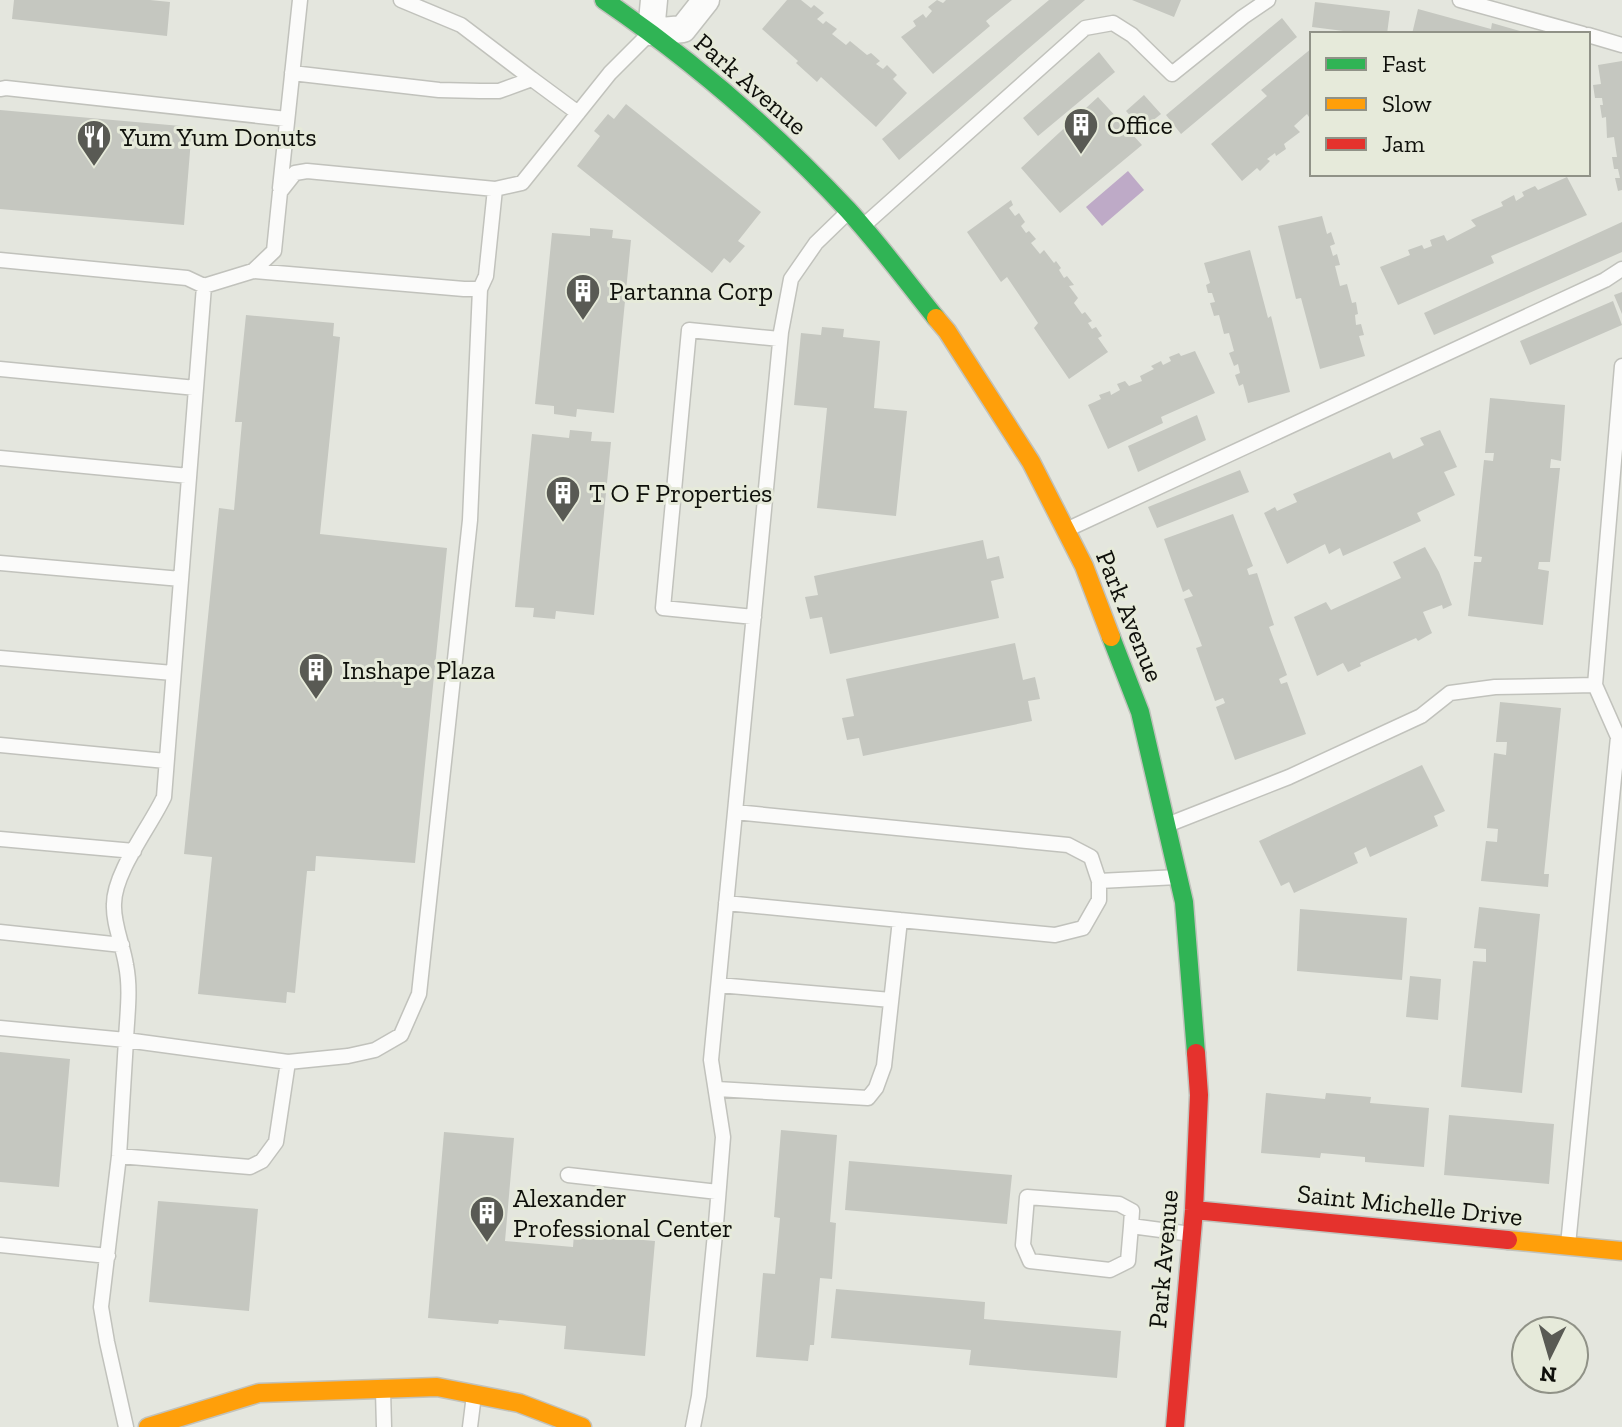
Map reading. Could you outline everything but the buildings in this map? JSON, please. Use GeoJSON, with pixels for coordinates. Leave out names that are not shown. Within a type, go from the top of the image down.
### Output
{"type":"FeatureCollection","features":[{"type":"Feature","properties":{"kind":"street","name":"Park Avenue"},"geometry":{"type":"LineString","coordinates":[[604,0],[651,32],[766,128],[849,211],[947,331],[1031,462],[1084,566],[1140,712],[1184,902],[1199,1095],[1194,1210],[1175,1427]]}},
{"type":"Feature","properties":{"kind":"street"},"geometry":{"type":"LineString","coordinates":[[654,0],[651,32],[683,29],[706,0]]}},
{"type":"Feature","properties":{"kind":"street","name":"Saint Michelle Drive"},"geometry":{"type":"LineString","coordinates":[[1194,1210],[1622,1251]]}},
{"type":"Feature","properties":{"kind":"street"},"geometry":{"type":"LineString","coordinates":[[148,1427],[259,1393],[437,1387],[519,1403],[582,1427]]}},
{"type":"Feature","properties":{"kind":"lane"},"geometry":{"type":"LineString","coordinates":[[253,271],[274,251],[300,0]]}},
{"type":"Feature","properties":{"kind":"lane"},"geometry":{"type":"LineString","coordinates":[[401,0],[461,25],[578,113]]}},
{"type":"Feature","properties":{"kind":"lane"},"geometry":{"type":"LineString","coordinates":[[862,227],[1085,28],[1113,23],[1132,35],[1172,74],[1268,0]]}},
{"type":"Feature","properties":{"kind":"lane"},"geometry":{"type":"LineString","coordinates":[[1460,0],[1575,32]]}},
{"type":"Feature","properties":{"kind":"lane"},"geometry":{"type":"LineString","coordinates":[[280,192],[295,173],[307,171],[495,189],[522,183],[610,73],[651,32]]}},
{"type":"Feature","properties":{"kind":"lane"},"geometry":{"type":"LineString","coordinates":[[1590,36],[1622,45]]}},
{"type":"Feature","properties":{"kind":"lane"},"geometry":{"type":"LineString","coordinates":[[292,73],[439,90],[499,91],[532,79]]}},
{"type":"Feature","properties":{"kind":"lane"},"geometry":{"type":"LineString","coordinates":[[0,89],[287,119]]}},
{"type":"Feature","properties":{"kind":"lane"},"geometry":{"type":"LineString","coordinates":[[0,1028],[126,1040],[288,1062],[375,1050],[401,1035],[419,994],[470,520],[480,289],[486,276],[495,189]]}},
{"type":"Feature","properties":{"kind":"lane"},"geometry":{"type":"LineString","coordinates":[[693,1427],[699,1396],[723,1137],[711,1060],[780,339],[791,279],[816,243],[849,211]]}},
{"type":"Feature","properties":{"kind":"lane"},"geometry":{"type":"LineString","coordinates":[[0,260],[187,278],[204,286],[253,271],[480,289]]}},
{"type":"Feature","properties":{"kind":"lane"},"geometry":{"type":"LineString","coordinates":[[1066,530],[1605,280],[1622,269]]}},
{"type":"Feature","properties":{"kind":"lane"},"geometry":{"type":"LineString","coordinates":[[126,1427],[101,1307],[119,1156],[129,986],[114,904],[134,851],[164,797],[204,286]]}},
{"type":"Feature","properties":{"kind":"lane"},"geometry":{"type":"LineString","coordinates":[[754,617],[663,608],[689,330],[780,339]]}},
{"type":"Feature","properties":{"kind":"lane"},"geometry":{"type":"LineString","coordinates":[[1568,1246],[1618,737],[1595,685],[1622,366]]}},
{"type":"Feature","properties":{"kind":"lane"},"geometry":{"type":"LineString","coordinates":[[0,369],[196,388]]}},
{"type":"Feature","properties":{"kind":"lane"},"geometry":{"type":"LineString","coordinates":[[0,458],[189,476]]}},
{"type":"Feature","properties":{"kind":"lane"},"geometry":{"type":"LineString","coordinates":[[0,563],[181,579]]}},
{"type":"Feature","properties":{"kind":"lane"},"geometry":{"type":"LineString","coordinates":[[0,658],[173,673]]}},
{"type":"Feature","properties":{"kind":"lane"},"geometry":{"type":"LineString","coordinates":[[1166,825],[1289,777],[1421,716],[1450,693],[1495,687],[1595,685]]}},
{"type":"Feature","properties":{"kind":"lane"},"geometry":{"type":"LineString","coordinates":[[0,745],[166,761]]}},
{"type":"Feature","properties":{"kind":"lane"},"geometry":{"type":"LineString","coordinates":[[726,903],[1055,935],[1083,928],[1099,900],[1099,881],[1091,857],[1068,845],[735,812]]}},
{"type":"Feature","properties":{"kind":"lane"},"geometry":{"type":"LineString","coordinates":[[0,839],[134,851]]}},
{"type":"Feature","properties":{"kind":"lane"},"geometry":{"type":"LineString","coordinates":[[1099,881],[1178,877]]}},
{"type":"Feature","properties":{"kind":"lane"},"geometry":{"type":"LineString","coordinates":[[717,1089],[868,1098],[876,1088],[884,1066],[900,920]]}},
{"type":"Feature","properties":{"kind":"lane"},"geometry":{"type":"LineString","coordinates":[[0,932],[122,945]]}},
{"type":"Feature","properties":{"kind":"lane"},"geometry":{"type":"LineString","coordinates":[[719,985],[891,1000]]}},
{"type":"Feature","properties":{"kind":"lane"},"geometry":{"type":"LineString","coordinates":[[119,1156],[250,1167],[262,1161],[276,1142],[288,1062]]}},
{"type":"Feature","properties":{"kind":"lane"},"geometry":{"type":"LineString","coordinates":[[568,1175],[718,1192]]}},
{"type":"Feature","properties":{"kind":"lane"},"geometry":{"type":"LineString","coordinates":[[1027,1197],[1119,1204],[1132,1211],[1131,1226],[1128,1261],[1110,1270],[1030,1261],[1023,1245],[1027,1197]]}},
{"type":"Feature","properties":{"kind":"lane"},"geometry":{"type":"LineString","coordinates":[[1131,1226],[1191,1234]]}},
{"type":"Feature","properties":{"kind":"lane"},"geometry":{"type":"LineString","coordinates":[[0,1245],[108,1256]]}},
{"type":"Feature","properties":{"kind":"lane"},"geometry":{"type":"LineString","coordinates":[[383,1388],[384,1427]]}},
{"type":"Feature","properties":{"kind":"lane"},"geometry":{"type":"LineString","coordinates":[[470,1427],[474,1394]]}},
{"type":"Feature","properties":{"kind":"shaded area"},"geometry":{"type":"Polygon","coordinates":[[[1128,171],[1144,190],[1102,226],[1086,207],[1128,171]]]}},
{"type":"Feature","properties":{"kind":"traffic: fast"},"geometry":{"type":"LineString","coordinates":[[604,0],[701,72],[791,153],[859,223],[936,318]]}},
{"type":"Feature","properties":{"kind":"traffic: fast"},"geometry":{"type":"LineString","coordinates":[[1111,637],[1140,712],[1184,902],[1196,1053]]}},
{"type":"Feature","properties":{"kind":"traffic: slow"},"geometry":{"type":"LineString","coordinates":[[936,318],[1031,462],[1084,566],[1111,637]]}},
{"type":"Feature","properties":{"kind":"traffic: slow"},"geometry":{"type":"LineString","coordinates":[[1508,1240],[1622,1251]]}},
{"type":"Feature","properties":{"kind":"traffic: slow"},"geometry":{"type":"LineString","coordinates":[[148,1427],[259,1393],[437,1387],[519,1403],[582,1427]]}},
{"type":"Feature","properties":{"kind":"traffic: jam"},"geometry":{"type":"LineString","coordinates":[[1175,1427],[1194,1210],[1199,1095],[1196,1053]]}},
{"type":"Feature","properties":{"kind":"traffic: jam"},"geometry":{"type":"LineString","coordinates":[[1194,1210],[1508,1240]]}},
{"type":"Feature","properties":{"kind":"place","name":"Office"},"geometry":{"type":"Point","coordinates":[1081,156]}},
{"type":"Feature","properties":{"kind":"place","name":"Yum Yum Donuts"},"geometry":{"type":"Point","coordinates":[94,168]}},
{"type":"Feature","properties":{"kind":"place","name":"Partanna Corp"},"geometry":{"type":"Point","coordinates":[583,322]}},
{"type":"Feature","properties":{"kind":"place","name":"T O F Properties"},"geometry":{"type":"Point","coordinates":[563,524]}},
{"type":"Feature","properties":{"kind":"place","name":"Inshape Plaza"},"geometry":{"type":"Point","coordinates":[316,701]}},
{"type":"Feature","properties":{"kind":"place","name":"Alexander Professional Center"},"geometry":{"type":"Point","coordinates":[487,1244]}}]}
